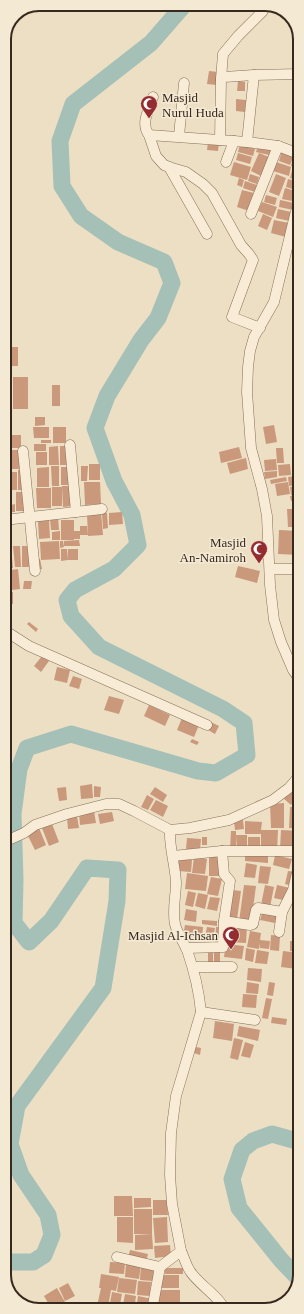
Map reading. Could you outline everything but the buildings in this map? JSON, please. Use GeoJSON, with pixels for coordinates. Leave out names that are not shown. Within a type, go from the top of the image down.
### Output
{"type":"FeatureCollection","features":[{"type":"Feature","properties":{"kind":"street"},"geometry":{"type":"LineString","coordinates":[[220,140],[223,54],[234,40],[264,12]]}},
{"type":"Feature","properties":{"kind":"street"},"geometry":{"type":"LineString","coordinates":[[221,79],[224,77],[293,74]]}},
{"type":"Feature","properties":{"kind":"street"},"geometry":{"type":"LineString","coordinates":[[247,142],[254,75]]}},
{"type":"Feature","properties":{"kind":"street"},"geometry":{"type":"LineString","coordinates":[[179,136],[184,83]]}},
{"type":"Feature","properties":{"kind":"street"},"geometry":{"type":"LineString","coordinates":[[153,97],[144,124],[156,156],[164,165],[186,172],[203,184],[212,194],[241,245],[249,254],[252,260],[232,317],[260,328]]}},
{"type":"Feature","properties":{"kind":"street"},"geometry":{"type":"LineString","coordinates":[[149,135],[247,142],[278,146],[293,152]]}},
{"type":"Feature","properties":{"kind":"street"},"geometry":{"type":"LineString","coordinates":[[226,162],[234,141]]}},
{"type":"Feature","properties":{"kind":"street"},"geometry":{"type":"LineString","coordinates":[[251,214],[278,146]]}},
{"type":"Feature","properties":{"kind":"street"},"geometry":{"type":"LineString","coordinates":[[169,167],[207,234]]}},
{"type":"Feature","properties":{"kind":"street"},"geometry":{"type":"LineString","coordinates":[[293,223],[274,302],[254,337],[250,351],[247,392],[251,448],[262,489],[267,516],[274,620],[281,642],[293,670]]}},
{"type":"Feature","properties":{"kind":"street"},"geometry":{"type":"LineString","coordinates":[[70,445],[76,512]]}},
{"type":"Feature","properties":{"kind":"street"},"geometry":{"type":"LineString","coordinates":[[23,452],[35,571]]}},
{"type":"Feature","properties":{"kind":"street"},"geometry":{"type":"LineString","coordinates":[[11,519],[102,509]]}},
{"type":"Feature","properties":{"kind":"street"},"geometry":{"type":"LineString","coordinates":[[270,569],[293,570]]}},
{"type":"Feature","properties":{"kind":"street"},"geometry":{"type":"LineString","coordinates":[[11,635],[29,646],[207,724]]}},
{"type":"Feature","properties":{"kind":"street"},"geometry":{"type":"LineString","coordinates":[[11,839],[24,833],[35,825],[90,807],[106,804],[119,804],[134,810],[170,830],[190,828],[229,820],[273,800],[293,783]]}},
{"type":"Feature","properties":{"kind":"street"},"geometry":{"type":"LineString","coordinates":[[170,830],[169,838],[176,882],[174,905],[176,926],[193,966],[200,999],[201,1012],[176,1096],[171,1133],[170,1175],[172,1204],[181,1251],[190,1271],[221,1303]]}},
{"type":"Feature","properties":{"kind":"street"},"geometry":{"type":"LineString","coordinates":[[173,856],[222,851],[293,852]]}},
{"type":"Feature","properties":{"kind":"street"},"geometry":{"type":"LineString","coordinates":[[186,948],[223,947],[224,921],[230,881],[224,874],[222,851]]}},
{"type":"Feature","properties":{"kind":"street"},"geometry":{"type":"LineString","coordinates":[[278,932],[282,912],[293,890]]}},
{"type":"Feature","properties":{"kind":"street"},"geometry":{"type":"LineString","coordinates":[[224,921],[251,925],[253,924],[256,910],[258,908],[282,912]]}},
{"type":"Feature","properties":{"kind":"street"},"geometry":{"type":"LineString","coordinates":[[193,966],[232,966]]}},
{"type":"Feature","properties":{"kind":"street"},"geometry":{"type":"LineString","coordinates":[[201,1012],[255,1020]]}},
{"type":"Feature","properties":{"kind":"street"},"geometry":{"type":"LineString","coordinates":[[153,1303],[156,1281],[160,1267],[181,1251]]}},
{"type":"Feature","properties":{"kind":"street"},"geometry":{"type":"LineString","coordinates":[[117,1257],[160,1267]]}},
{"type":"Feature","properties":{"kind":"waterway"},"geometry":{"type":"LineString","coordinates":[[11,1139],[17,1106],[103,988],[117,901],[118,870],[87,868],[51,921],[29,942],[14,923],[15,880],[13,814],[19,769],[27,748],[71,734],[198,771],[216,773],[247,755],[244,723],[223,709],[99,647],[71,616],[67,600],[75,590],[114,569],[138,545],[132,515],[114,481],[95,428],[107,396],[141,340],[158,318],[172,283],[164,262],[118,242],[81,216],[62,186],[60,141],[73,104],[151,43],[179,11]]}},
{"type":"Feature","properties":{"kind":"waterway"},"geometry":{"type":"LineString","coordinates":[[293,1140],[272,1134],[253,1141],[242,1150],[232,1179],[239,1208],[293,1273]]}},
{"type":"Feature","properties":{"kind":"waterway"},"geometry":{"type":"LineString","coordinates":[[11,1147],[21,1175],[48,1215],[52,1235],[44,1255],[33,1262],[11,1262]]}},
{"type":"Feature","properties":{"kind":"place","name":"Masjid Nurul Huda"},"geometry":{"type":"Point","coordinates":[149,119]}},
{"type":"Feature","properties":{"kind":"place","name":"Masjid An-Namiroh"},"geometry":{"type":"Point","coordinates":[259,564]}},
{"type":"Feature","properties":{"kind":"place","name":"Masjid Al-Ichsan"},"geometry":{"type":"Point","coordinates":[231,950]}}]}
